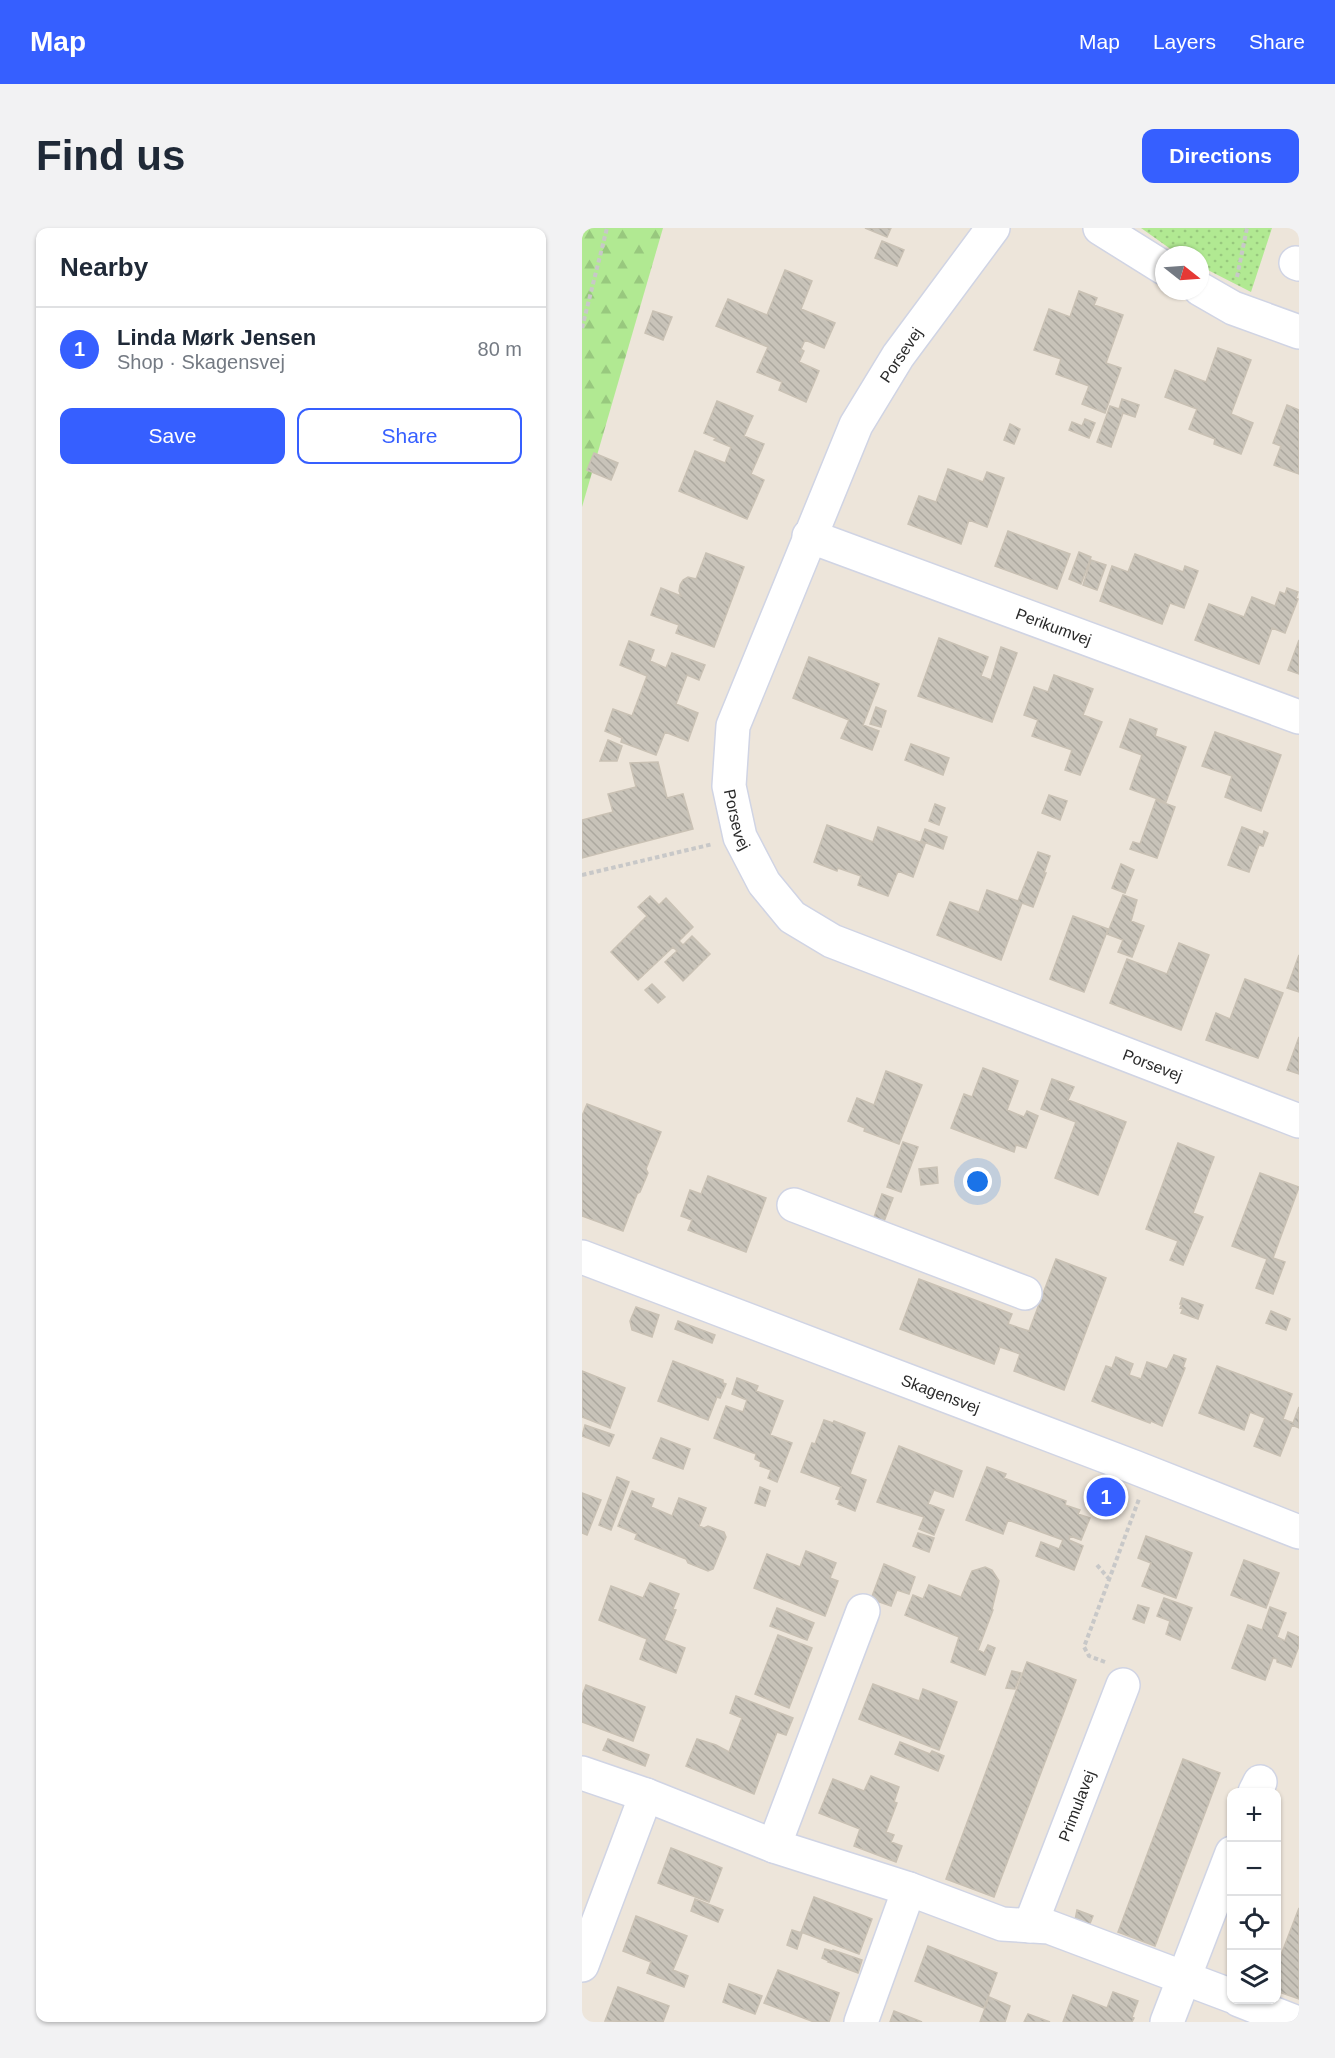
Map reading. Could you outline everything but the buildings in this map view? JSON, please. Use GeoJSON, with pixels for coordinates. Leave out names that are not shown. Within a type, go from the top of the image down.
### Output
{"type":"FeatureCollection","features":[{"type":"Feature","properties":{"kind":"street","name":"Porsevej"},"geometry":{"type":"LineString","coordinates":[[993,228],[898,356],[856,425],[809,536],[733,726],[729,786],[740,837],[764,883],[792,917],[832,941],[1299,1121]]}},
{"type":"Feature","properties":{"kind":"street"},"geometry":{"type":"LineString","coordinates":[[1101,228],[1155,262]]}},
{"type":"Feature","properties":{"kind":"street"},"geometry":{"type":"LineString","coordinates":[[1209,294],[1233,308],[1299,332]]}},
{"type":"Feature","properties":{"kind":"street","name":"Perikumvej"},"geometry":{"type":"LineString","coordinates":[[809,536],[1299,717]]}},
{"type":"Feature","properties":{"kind":"street"},"geometry":{"type":"LineString","coordinates":[[794,1205],[1025,1293]]}},
{"type":"Feature","properties":{"kind":"street","name":"Skagensvej"},"geometry":{"type":"LineString","coordinates":[[582,1257],[1299,1532]]}},
{"type":"Feature","properties":{"kind":"street"},"geometry":{"type":"LineString","coordinates":[[774,1846],[863,1611]]}},
{"type":"Feature","properties":{"kind":"street","name":"Primulavej"},"geometry":{"type":"LineString","coordinates":[[1030,1926],[1123,1685]]}},
{"type":"Feature","properties":{"kind":"street"},"geometry":{"type":"LineString","coordinates":[[582,1773],[646,1795],[774,1846],[909,1889],[1002,1924],[1049,1927],[1227,1994]]}},
{"type":"Feature","properties":{"kind":"street"},"geometry":{"type":"LineString","coordinates":[[582,1965],[646,1795]]}},
{"type":"Feature","properties":{"kind":"street"},"geometry":{"type":"LineString","coordinates":[[1167,2022],[1227,1867]]}},
{"type":"Feature","properties":{"kind":"street"},"geometry":{"type":"LineString","coordinates":[[861,2022],[909,1889]]}},
{"type":"Feature","properties":{"kind":"street"},"geometry":{"type":"LineString","coordinates":[[1249,2004],[1295,2022]]}},
{"type":"Feature","properties":{"kind":"path"},"geometry":{"type":"LineString","coordinates":[[582,328],[606,228]]}},
{"type":"Feature","properties":{"kind":"path"},"geometry":{"type":"LineString","coordinates":[[1233,308],[1247,228]]}},
{"type":"Feature","properties":{"kind":"path"},"geometry":{"type":"LineString","coordinates":[[582,875],[740,837]]}},
{"type":"Feature","properties":{"kind":"path"},"geometry":{"type":"LineString","coordinates":[[1097,1566],[1109,1579]]}},
{"type":"Feature","properties":{"kind":"green space"},"geometry":{"type":"Polygon","coordinates":[[[582,228],[663,228],[582,507],[582,228]]]}},
{"type":"Feature","properties":{"kind":"green space"},"geometry":{"type":"Polygon","coordinates":[[[1141,228],[1272,228],[1251,292],[1209,271],[1209,246],[1166,246],[1141,228]]]}},
{"type":"Feature","properties":{"kind":"place","name":"Linda Mørk Jensen"},"geometry":{"type":"Point","coordinates":[1106,1497]}}]}
